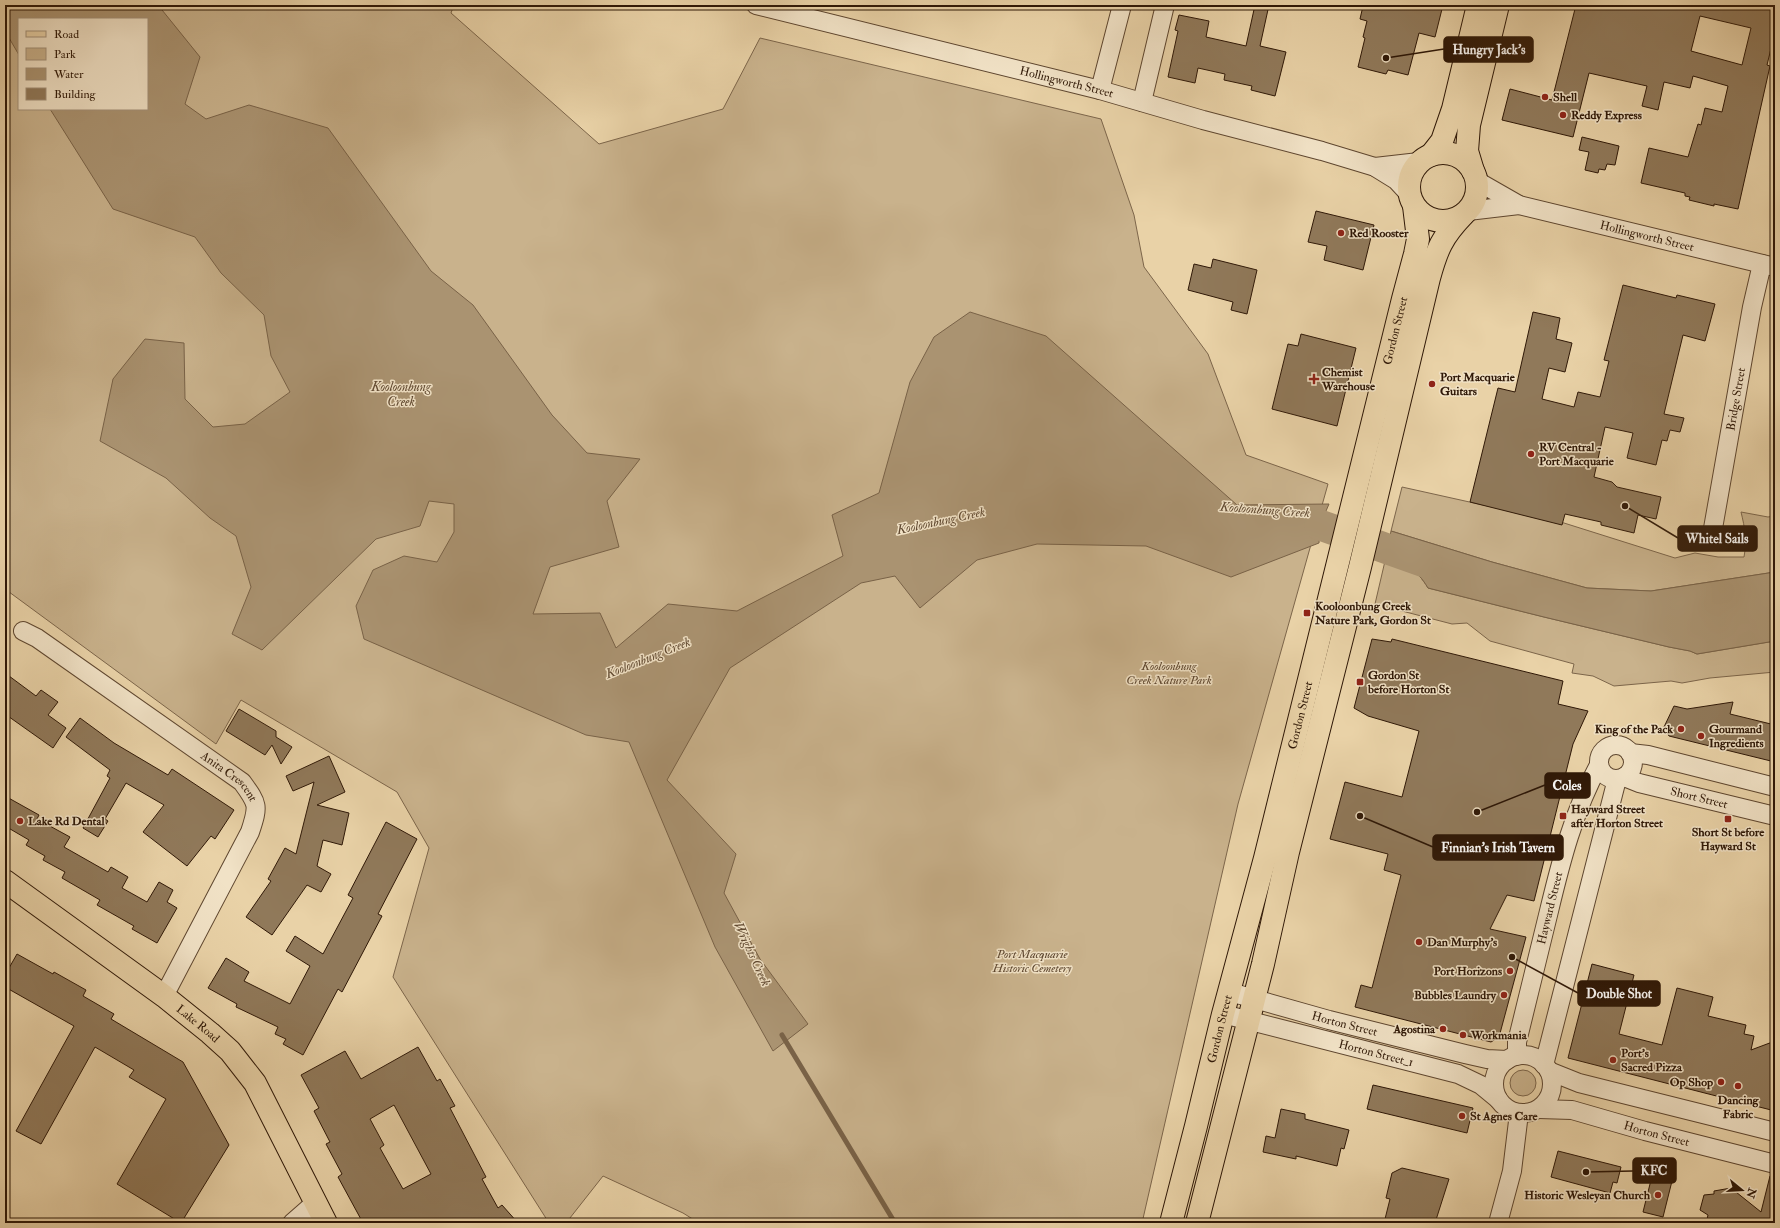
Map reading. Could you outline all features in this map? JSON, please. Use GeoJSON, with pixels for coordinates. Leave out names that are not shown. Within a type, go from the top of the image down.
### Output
{"type":"FeatureCollection","features":[{"type":"Feature","properties":{"kind":"main road"},"geometry":{"type":"LineString","coordinates":[[1478,5],[1453,109],[1442,141],[1411,174],[1409,180],[1411,200],[1426,217],[1437,221],[1454,220],[1466,213],[1476,197],[1475,176],[1468,151],[1469,126],[1498,5]]}},
{"type":"Feature","properties":{"kind":"main road"},"geometry":{"type":"LineString","coordinates":[[1425,158],[1439,153],[1454,154],[1463,159],[1475,176]]}},
{"type":"Feature","properties":{"kind":"main road","name":"Gordon Street"},"geometry":{"type":"LineString","coordinates":[[1171,1223],[1401,307],[1416,254],[1418,239],[1411,200]]}},
{"type":"Feature","properties":{"kind":"main road","name":"Gordon Street"},"geometry":{"type":"LineString","coordinates":[[1197,1223],[1269,939],[1311,756],[1360,567],[1433,262],[1439,246],[1447,232],[1466,213]]}},
{"type":"Feature","properties":{"kind":"main road","name":"Lake Road"},"geometry":{"type":"LineString","coordinates":[[5,881],[164,996],[230,1051],[255,1083],[326,1223]]}},
{"type":"Feature","properties":{"kind":"street","name":"Hollingworth Street"},"geometry":{"type":"LineString","coordinates":[[756,5],[786,9],[1100,90],[1374,167],[1396,180],[1411,200]]}},
{"type":"Feature","properties":{"kind":"street"},"geometry":{"type":"LineString","coordinates":[[1100,90],[1122,5]]}},
{"type":"Feature","properties":{"kind":"street"},"geometry":{"type":"LineString","coordinates":[[1142,102],[1165,5]]}},
{"type":"Feature","properties":{"kind":"street","name":"Hollingworth Street"},"geometry":{"type":"LineString","coordinates":[[1374,167],[1425,158]]}},
{"type":"Feature","properties":{"kind":"street","name":"Hollingworth Street"},"geometry":{"type":"LineString","coordinates":[[1475,176],[1519,206]]}},
{"type":"Feature","properties":{"kind":"street","name":"Hollingworth Street"},"geometry":{"type":"LineString","coordinates":[[1466,213],[1519,206],[1769,265]]}},
{"type":"Feature","properties":{"kind":"street","name":"Bridge Street"},"geometry":{"type":"LineString","coordinates":[[1712,534],[1752,307],[1769,265]]}},
{"type":"Feature","properties":{"kind":"street","name":"Anita Crescent"},"geometry":{"type":"LineString","coordinates":[[23,631],[37,638],[242,782],[255,801],[256,816],[250,832],[164,996]]}},
{"type":"Feature","properties":{"kind":"street"},"geometry":{"type":"LineString","coordinates":[[1621,778],[1608,778],[1599,765],[1601,754],[1609,746],[1621,746],[1630,753],[1775,787]]}},
{"type":"Feature","properties":{"kind":"street"},"geometry":{"type":"LineString","coordinates":[[1630,753],[1633,763],[1632,769],[1621,778],[1546,1068],[1551,1089],[1547,1099],[1539,1109],[1528,1113],[1519,1113],[1509,1110],[1498,1099],[1494,1090],[1494,1080],[1497,1070],[1512,1058],[1527,1056],[1536,1059],[1546,1068],[1579,1083],[1775,1132]]}},
{"type":"Feature","properties":{"kind":"street","name":"Hayward Street"},"geometry":{"type":"LineString","coordinates":[[1512,1058],[1557,878],[1575,818],[1589,783],[1599,765]]}},
{"type":"Feature","properties":{"kind":"street","name":"Short Street"},"geometry":{"type":"LineString","coordinates":[[1621,778],[1775,816]]}},
{"type":"Feature","properties":{"kind":"street","name":"Horton Street"},"geometry":{"type":"LineString","coordinates":[[1230,992],[1329,1020],[1464,1054],[1487,1059],[1512,1058]]}},
{"type":"Feature","properties":{"kind":"street"},"geometry":{"type":"LineString","coordinates":[[1223,1014],[1248,1020]]}},
{"type":"Feature","properties":{"kind":"street","name":"Horton Street_1"},"geometry":{"type":"LineString","coordinates":[[1248,1020],[1458,1074],[1481,1085],[1498,1099]]}},
{"type":"Feature","properties":{"kind":"street","name":"Horton Street"},"geometry":{"type":"LineString","coordinates":[[1539,1109],[1572,1110],[1645,1131],[1775,1164]]}},
{"type":"Feature","properties":{"kind":"street"},"geometry":{"type":"LineString","coordinates":[[1498,1223],[1512,1171],[1519,1113]]}},
{"type":"Feature","properties":{"kind":"street"},"geometry":{"type":"LineString","coordinates":[[292,1223],[316,1202]]}},
{"type":"Feature","properties":{"kind":"green space"},"geometry":{"type":"Polygon","coordinates":[[[5,5],[454,5],[451,13],[599,144],[723,109],[760,38],[1101,119],[1134,215],[1144,267],[1208,354],[1246,455],[1328,484],[1238,804],[1142,1223],[699,1223],[683,1213],[603,1176],[566,1223],[549,1223],[393,977],[429,848],[397,792],[241,700],[216,744],[5,589],[5,5]]]}},
{"type":"Feature","properties":{"kind":"green space"},"geometry":{"type":"Polygon","coordinates":[[[1402,487],[1564,523],[1675,558],[1695,553],[1718,557],[1744,557],[1745,534],[1741,512],[1768,517],[1775,516],[1775,572],[1651,591],[1587,588],[1492,562],[1391,531],[1402,487]]]}},
{"type":"Feature","properties":{"kind":"green space"},"geometry":{"type":"Polygon","coordinates":[[[1385,561],[1405,566],[1415,571],[1428,588],[1690,651],[1697,654],[1775,641],[1775,672],[1710,678],[1682,683],[1671,681],[1614,686],[1593,676],[1572,673],[1574,664],[1490,641],[1467,623],[1452,624],[1375,604],[1385,561]]]}},
{"type":"Feature","properties":{"kind":"green space"},"geometry":{"type":"Polygon","coordinates":[[[1523,1070],[1532,1074],[1536,1083],[1532,1092],[1523,1096],[1514,1092],[1510,1083],[1514,1074],[1523,1070]]]}},
{"type":"Feature","properties":{"kind":"water","name":"Kooloonbung Creek"},"geometry":{"type":"Polygon","coordinates":[[[5,5],[158,5],[200,57],[185,104],[206,119],[249,105],[328,128],[431,271],[473,305],[552,415],[587,453],[640,459],[607,501],[619,547],[550,567],[533,614],[600,613],[616,648],[668,604],[737,611],[843,556],[832,515],[879,493],[910,382],[934,337],[970,312],[1046,336],[1237,505],[1329,504],[1320,525],[1319,543],[1231,577],[1146,546],[1037,544],[977,560],[920,608],[895,576],[861,583],[730,668],[667,780],[736,854],[724,893],[760,959],[808,1024],[773,1051],[715,947],[629,742],[586,735],[364,639],[356,606],[373,570],[404,556],[437,562],[454,532],[454,504],[429,501],[420,526],[376,539],[262,650],[232,634],[251,587],[236,536],[210,518],[166,478],[100,441],[113,379],[145,339],[184,343],[185,399],[213,427],[245,424],[290,392],[271,356],[264,315],[221,273],[195,237],[113,209],[51,110],[148,110],[148,18],[18,18],[18,53],[5,31],[5,5]]]}},
{"type":"Feature","properties":{"kind":"water"},"geometry":{"type":"Polygon","coordinates":[[[1391,531],[1492,562],[1587,588],[1651,591],[1775,572],[1775,641],[1697,654],[1690,651],[1428,588],[1415,571],[1399,564],[1385,561],[1391,531]]]}},
{"type":"Feature","properties":{"kind":"building"},"geometry":{"type":"Polygon","coordinates":[[[1255,5],[1269,5],[1260,46],[1286,52],[1275,96],[1251,90],[1252,86],[1224,80],[1225,74],[1198,68],[1195,83],[1168,77],[1178,31],[1175,30],[1179,15],[1209,21],[1206,37],[1246,46],[1255,5]]]}},
{"type":"Feature","properties":{"kind":"building"},"geometry":{"type":"Polygon","coordinates":[[[1376,5],[1443,5],[1435,37],[1419,33],[1408,75],[1388,70],[1386,74],[1358,67],[1365,38],[1363,37],[1367,21],[1360,19],[1363,6],[1375,9],[1376,5]]]}},
{"type":"Feature","properties":{"kind":"building"},"geometry":{"type":"Polygon","coordinates":[[[1576,5],[1775,5],[1775,32],[1767,65],[1770,66],[1738,209],[1714,204],[1714,206],[1689,200],[1690,197],[1685,196],[1685,193],[1641,183],[1649,148],[1688,157],[1698,124],[1701,125],[1705,108],[1722,112],[1728,86],[1693,76],[1690,88],[1664,82],[1658,110],[1642,106],[1647,86],[1589,73],[1573,137],[1502,120],[1510,89],[1552,100],[1576,5]],[[1700,16],[1691,51],[1742,65],[1751,28],[1700,16]]]}},
{"type":"Feature","properties":{"kind":"building"},"geometry":{"type":"Polygon","coordinates":[[[1582,137],[1619,146],[1615,165],[1607,164],[1605,170],[1599,169],[1598,173],[1585,170],[1589,152],[1579,150],[1582,137]]]}},
{"type":"Feature","properties":{"kind":"building","name":"Red Rooster"},"geometry":{"type":"Polygon","coordinates":[[[1316,211],[1374,225],[1363,270],[1324,260],[1327,246],[1308,242],[1316,211]]]}},
{"type":"Feature","properties":{"kind":"building"},"geometry":{"type":"Polygon","coordinates":[[[1213,259],[1257,270],[1247,314],[1231,310],[1233,302],[1188,290],[1194,264],[1211,268],[1213,259]]]}},
{"type":"Feature","properties":{"kind":"building"},"geometry":{"type":"Polygon","coordinates":[[[1623,285],[1676,298],[1677,295],[1715,304],[1705,341],[1683,335],[1664,414],[1684,418],[1680,432],[1670,430],[1667,441],[1662,440],[1656,465],[1627,458],[1633,433],[1605,427],[1594,477],[1612,482],[1617,487],[1661,497],[1656,519],[1638,515],[1634,533],[1601,525],[1601,522],[1565,514],[1562,525],[1470,502],[1498,388],[1515,392],[1533,312],[1560,318],[1556,339],[1572,343],[1565,372],[1549,368],[1542,399],[1574,407],[1578,392],[1600,397],[1609,361],[1604,360],[1623,285]]]}},
{"type":"Feature","properties":{"kind":"building","name":"Chemist Warehouse"},"geometry":{"type":"Polygon","coordinates":[[[1301,334],[1356,348],[1337,426],[1272,409],[1288,344],[1298,346],[1301,334]]]}},
{"type":"Feature","properties":{"kind":"building"},"geometry":{"type":"Polygon","coordinates":[[[1372,639],[1391,642],[1392,639],[1563,681],[1558,704],[1588,711],[1573,744],[1534,901],[1507,895],[1490,929],[1526,937],[1499,1037],[1491,1042],[1355,1007],[1361,985],[1372,988],[1401,875],[1384,870],[1388,854],[1330,839],[1345,782],[1402,797],[1419,731],[1368,716],[1354,708],[1372,639]]]}},
{"type":"Feature","properties":{"kind":"building"},"geometry":{"type":"Polygon","coordinates":[[[5,673],[36,696],[41,690],[58,702],[48,715],[66,728],[53,748],[5,714],[5,673]]]}},
{"type":"Feature","properties":{"kind":"building"},"geometry":{"type":"Polygon","coordinates":[[[1733,702],[1730,714],[1775,725],[1775,762],[1669,736],[1664,727],[1674,706],[1687,709],[1733,702]]]}},
{"type":"Feature","properties":{"kind":"building"},"geometry":{"type":"Polygon","coordinates":[[[239,709],[276,731],[276,737],[292,747],[281,764],[272,745],[265,755],[226,731],[239,709]]]}},
{"type":"Feature","properties":{"kind":"building"},"geometry":{"type":"Polygon","coordinates":[[[80,718],[114,743],[168,775],[172,769],[234,810],[215,839],[211,836],[187,866],[143,832],[164,805],[126,783],[105,819],[108,821],[98,837],[83,828],[110,778],[107,776],[110,770],[66,737],[80,718]]]}},
{"type":"Feature","properties":{"kind":"building"},"geometry":{"type":"Polygon","coordinates":[[[329,756],[345,792],[317,805],[349,813],[342,845],[323,840],[317,866],[331,874],[321,892],[307,885],[272,935],[246,917],[271,881],[268,879],[285,848],[296,854],[314,782],[293,791],[286,776],[329,756]]]}},
{"type":"Feature","properties":{"kind":"building"},"geometry":{"type":"Polygon","coordinates":[[[5,796],[39,815],[37,819],[70,837],[64,847],[108,872],[111,867],[128,877],[122,888],[147,902],[159,882],[173,890],[167,902],[177,908],[157,943],[132,929],[134,926],[97,905],[100,900],[62,878],[65,872],[43,860],[45,856],[26,845],[29,840],[5,826],[5,796]]]}},
{"type":"Feature","properties":{"kind":"building"},"geometry":{"type":"Polygon","coordinates":[[[386,822],[417,839],[378,914],[382,916],[342,992],[338,989],[303,1055],[283,1044],[286,1039],[275,1034],[278,1027],[236,1007],[237,1004],[208,988],[226,958],[249,972],[244,981],[290,1004],[310,966],[286,951],[295,936],[323,954],[353,898],[348,895],[386,822]]]}},
{"type":"Feature","properties":{"kind":"building"},"geometry":{"type":"Polygon","coordinates":[[[17,954],[86,990],[83,996],[114,1014],[111,1019],[183,1062],[229,1145],[181,1223],[117,1184],[166,1099],[129,1077],[134,1070],[95,1047],[41,1144],[16,1131],[74,1026],[5,987],[5,975],[17,954]]]}},
{"type":"Feature","properties":{"kind":"building"},"geometry":{"type":"Polygon","coordinates":[[[1592,964],[1634,975],[1619,1034],[1662,1045],[1677,988],[1713,997],[1708,1016],[1746,1025],[1744,1034],[1754,1036],[1751,1050],[1775,1041],[1775,1111],[1568,1058],[1592,964]]]}},
{"type":"Feature","properties":{"kind":"building"},"geometry":{"type":"Polygon","coordinates":[[[418,1047],[437,1081],[440,1079],[455,1106],[450,1108],[486,1177],[482,1179],[498,1208],[502,1205],[518,1223],[363,1223],[338,1177],[342,1174],[326,1144],[330,1142],[314,1111],[319,1108],[301,1075],[345,1051],[361,1079],[418,1047]],[[394,1105],[370,1119],[384,1145],[380,1148],[403,1189],[431,1174],[394,1105]]]}},
{"type":"Feature","properties":{"kind":"building"},"geometry":{"type":"Polygon","coordinates":[[[1373,1085],[1473,1108],[1467,1133],[1367,1109],[1373,1085]]]}},
{"type":"Feature","properties":{"kind":"building"},"geometry":{"type":"Polygon","coordinates":[[[1281,1109],[1305,1114],[1305,1119],[1349,1130],[1344,1149],[1341,1148],[1337,1166],[1296,1156],[1296,1159],[1263,1152],[1266,1136],[1275,1138],[1281,1109]]]}},
{"type":"Feature","properties":{"kind":"building"},"geometry":{"type":"Polygon","coordinates":[[[1558,1151],[1621,1167],[1617,1183],[1613,1182],[1610,1193],[1551,1177],[1558,1151]]]}},
{"type":"Feature","properties":{"kind":"building"},"geometry":{"type":"Polygon","coordinates":[[[1402,1168],[1449,1179],[1435,1223],[1384,1223],[1390,1199],[1386,1198],[1392,1173],[1402,1168]]]}},
{"type":"Feature","properties":{"kind":"building","name":"Historic Wesleyan Church"},"geometry":{"type":"Polygon","coordinates":[[[1653,1172],[1673,1177],[1663,1217],[1643,1212],[1653,1172]]]}},
{"type":"Feature","properties":{"kind":"building"},"geometry":{"type":"Polygon","coordinates":[[[1770,1176],[1775,1176],[1775,1223],[1706,1223],[1708,1215],[1700,1210],[1704,1195],[1714,1194],[1714,1191],[1731,1188],[1761,1212],[1770,1176]]]}},
{"type":"Feature","properties":{"kind":"waterway"},"geometry":{"type":"LineString","coordinates":[[1320,525],[1427,563]]}},
{"type":"Feature","properties":{"kind":"waterway","name":"Wrights Creek"},"geometry":{"type":"LineString","coordinates":[[782,1035],[895,1223]]}},
{"type":"Feature","properties":{"kind":"place","name":"Hungry Jack's"},"geometry":{"type":"Point","coordinates":[1386,58]}},
{"type":"Feature","properties":{"kind":"place","name":"Shell"},"geometry":{"type":"Point","coordinates":[1545,97]}},
{"type":"Feature","properties":{"kind":"place","name":"Reddy Express"},"geometry":{"type":"Point","coordinates":[1563,115]}},
{"type":"Feature","properties":{"kind":"place","name":"Red Rooster"},"geometry":{"type":"Point","coordinates":[1341,233]}},
{"type":"Feature","properties":{"kind":"place","name":"Chemist Warehouse"},"geometry":{"type":"Point","coordinates":[1314,379]}},
{"type":"Feature","properties":{"kind":"place","name":"Port Macquarie Guitars"},"geometry":{"type":"Point","coordinates":[1432,384]}},
{"type":"Feature","properties":{"kind":"place","name":"RV Central - Port Macquarie"},"geometry":{"type":"Point","coordinates":[1531,454]}},
{"type":"Feature","properties":{"kind":"place","name":"Whitel Sails"},"geometry":{"type":"Point","coordinates":[1625,506]}},
{"type":"Feature","properties":{"kind":"place","name":"Kooloonbung Creek Nature Park, Gordon St"},"geometry":{"type":"Point","coordinates":[1307,613]}},
{"type":"Feature","properties":{"kind":"place","name":"Gordon St before Horton St"},"geometry":{"type":"Point","coordinates":[1360,682]}},
{"type":"Feature","properties":{"kind":"place","name":"King of the Pack"},"geometry":{"type":"Point","coordinates":[1681,729]}},
{"type":"Feature","properties":{"kind":"place","name":"Gourmand Ingredients"},"geometry":{"type":"Point","coordinates":[1701,736]}},
{"type":"Feature","properties":{"kind":"place","name":"Coles"},"geometry":{"type":"Point","coordinates":[1477,812]}},
{"type":"Feature","properties":{"kind":"place","name":"Finnian's Irish Tavern"},"geometry":{"type":"Point","coordinates":[1360,816]}},
{"type":"Feature","properties":{"kind":"place","name":"Hayward Street after Horton Street"},"geometry":{"type":"Point","coordinates":[1563,816]}},
{"type":"Feature","properties":{"kind":"place","name":"Short St before Hayward St"},"geometry":{"type":"Point","coordinates":[1728,819]}},
{"type":"Feature","properties":{"kind":"place","name":"Lake Rd Dental"},"geometry":{"type":"Point","coordinates":[20,821]}},
{"type":"Feature","properties":{"kind":"place","name":"Dan Murphy's"},"geometry":{"type":"Point","coordinates":[1419,942]}},
{"type":"Feature","properties":{"kind":"place","name":"Double Shot"},"geometry":{"type":"Point","coordinates":[1512,957]}},
{"type":"Feature","properties":{"kind":"place","name":"Port Horizons"},"geometry":{"type":"Point","coordinates":[1510,971]}},
{"type":"Feature","properties":{"kind":"place","name":"Bubbles Laundry"},"geometry":{"type":"Point","coordinates":[1504,995]}},
{"type":"Feature","properties":{"kind":"place","name":"Agostina"},"geometry":{"type":"Point","coordinates":[1443,1029]}},
{"type":"Feature","properties":{"kind":"place","name":"Workmania"},"geometry":{"type":"Point","coordinates":[1463,1035]}},
{"type":"Feature","properties":{"kind":"place","name":"Port's Sacred Pizza"},"geometry":{"type":"Point","coordinates":[1613,1060]}},
{"type":"Feature","properties":{"kind":"place","name":"Op Shop"},"geometry":{"type":"Point","coordinates":[1721,1082]}},
{"type":"Feature","properties":{"kind":"place","name":"Dancing Fabric"},"geometry":{"type":"Point","coordinates":[1738,1086]}},
{"type":"Feature","properties":{"kind":"place","name":"St Agnes Care"},"geometry":{"type":"Point","coordinates":[1462,1116]}},
{"type":"Feature","properties":{"kind":"place","name":"KFC"},"geometry":{"type":"Point","coordinates":[1586,1172]}},
{"type":"Feature","properties":{"kind":"place","name":"Historic Wesleyan Church"},"geometry":{"type":"Point","coordinates":[1658,1195]}},
{"type":"Feature","properties":{"kind":"park label","name":"Kooloonbung Creek Nature Park"},"geometry":{"type":"Point","coordinates":[1169,673]}},
{"type":"Feature","properties":{"kind":"park label","name":"Port Macquarie Historic Cemetery"},"geometry":{"type":"Point","coordinates":[1032,961]}}]}
